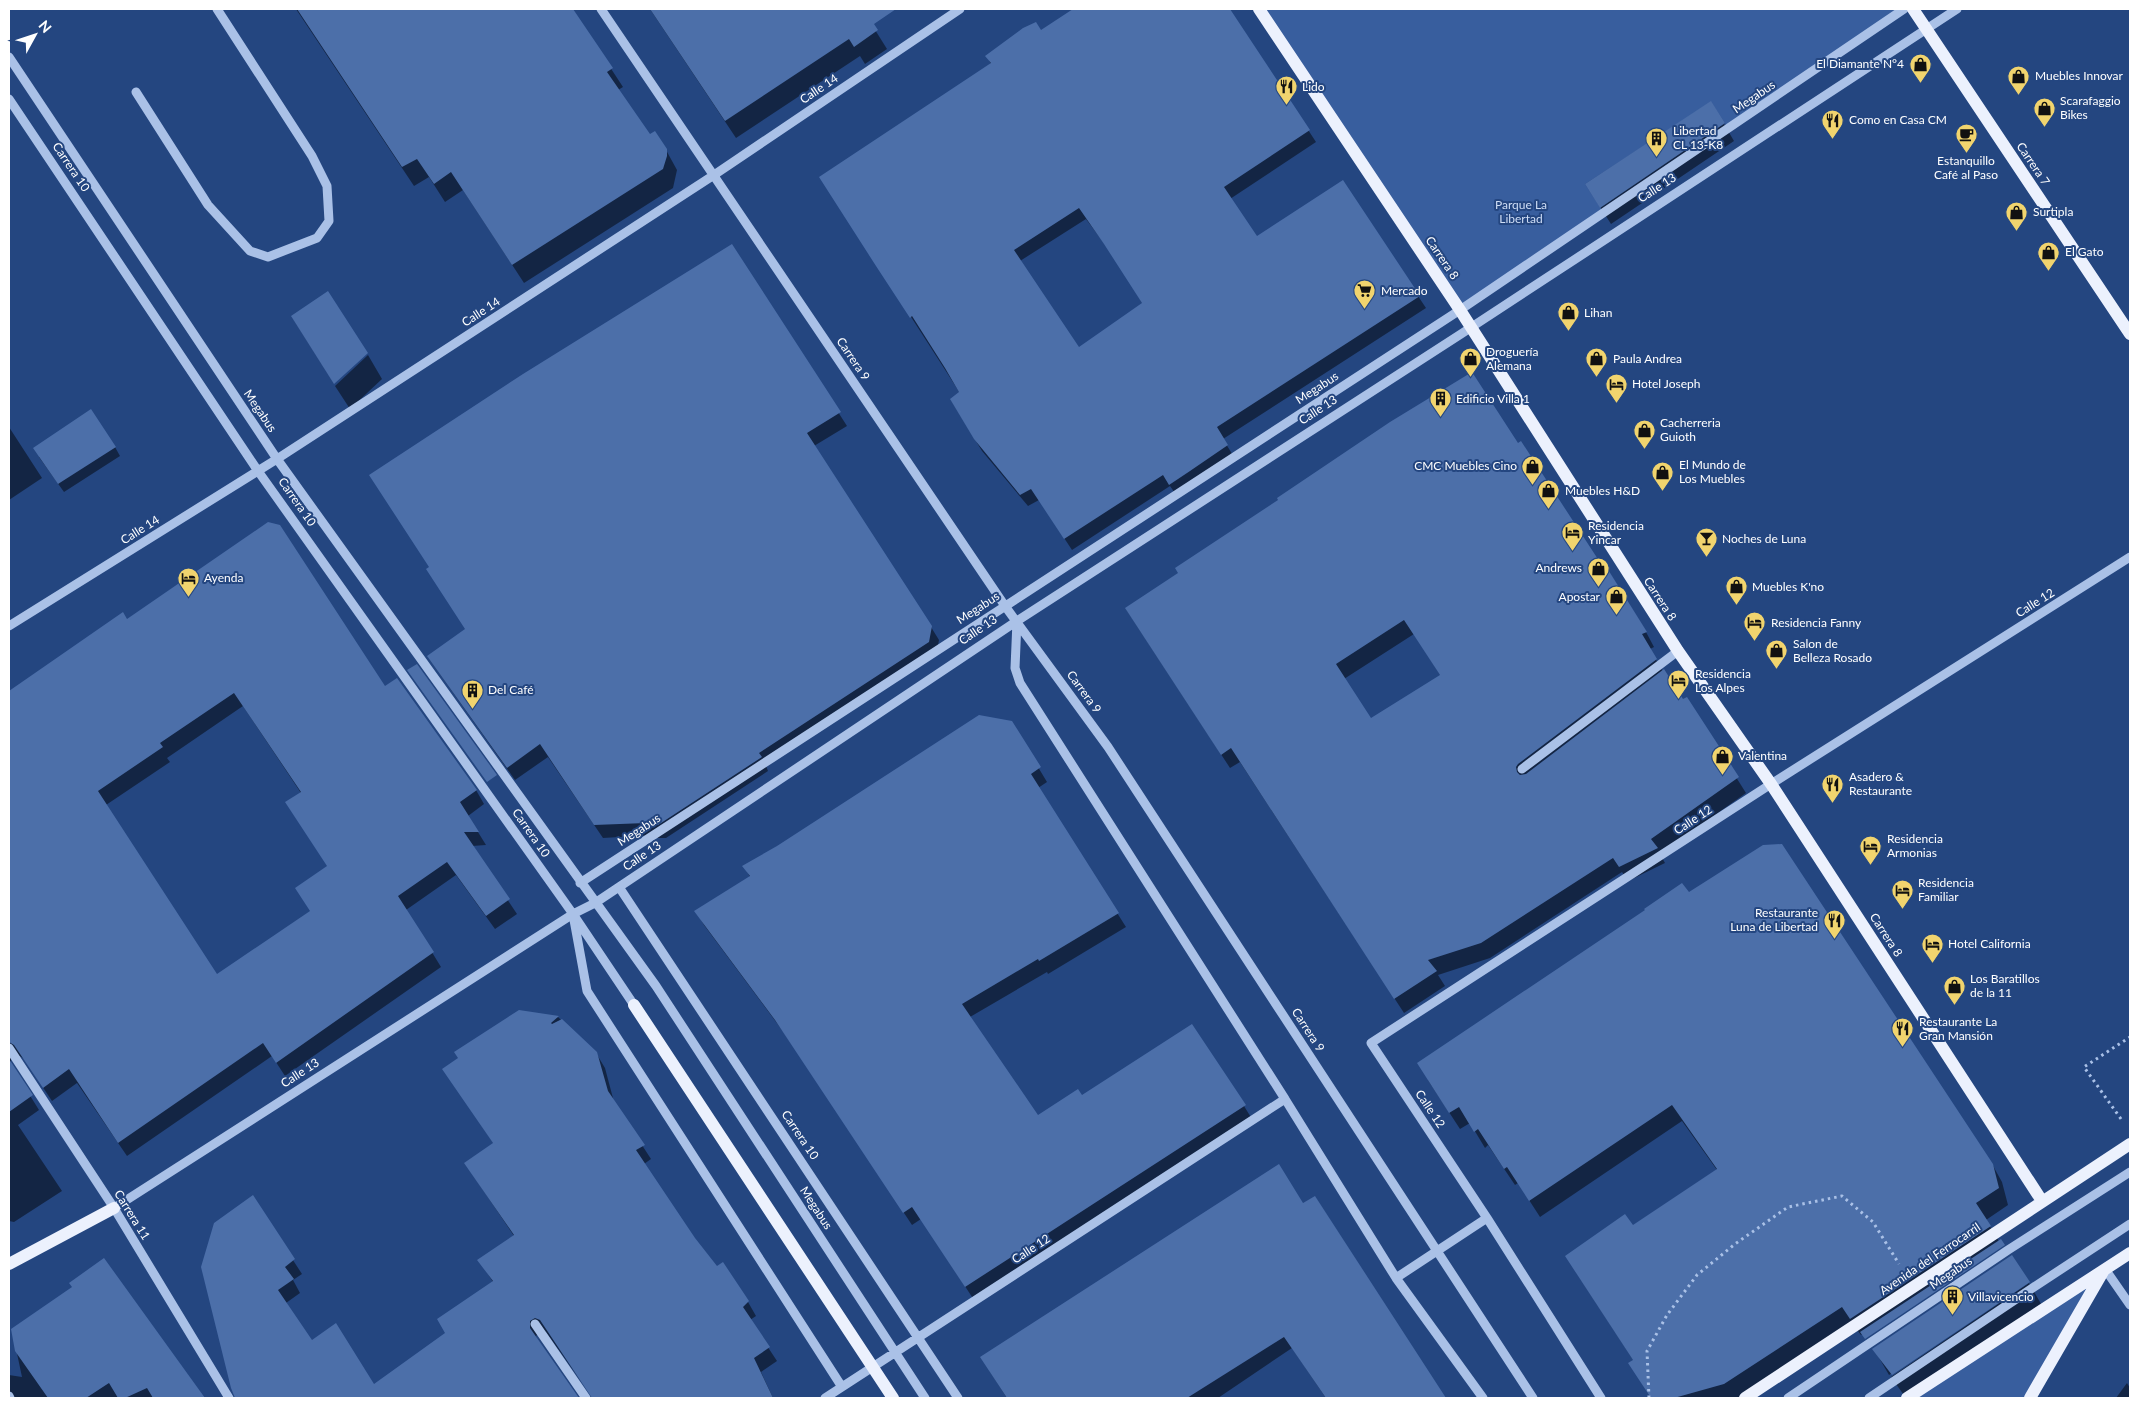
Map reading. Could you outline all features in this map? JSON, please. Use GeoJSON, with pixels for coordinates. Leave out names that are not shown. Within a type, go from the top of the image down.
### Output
{"type":"FeatureCollection","features":[{"type":"Feature","properties":{"kind":"main road","name":"Carrera 8"},"geometry":{"type":"LineString","coordinates":[[1259,9],[1460,310],[1678,651],[1771,784],[2042,1201]]}},
{"type":"Feature","properties":{"kind":"main road","name":"Carrera 7"},"geometry":{"type":"LineString","coordinates":[[1913,9],[2130,334]]}},
{"type":"Feature","properties":{"kind":"main road","name":"Carrera 10"},"geometry":{"type":"LineString","coordinates":[[634,1005],[893,1398]]}},
{"type":"Feature","properties":{"kind":"main road","name":"Avenida del Ferrocarril"},"geometry":{"type":"LineString","coordinates":[[1745,1398],[2130,1144]]}},
{"type":"Feature","properties":{"kind":"main road","name":"Calle 13"},"geometry":{"type":"LineString","coordinates":[[9,1264],[114,1208]]}},
{"type":"Feature","properties":{"kind":"main road"},"geometry":{"type":"LineString","coordinates":[[1907,1398],[2130,1253]]}},
{"type":"Feature","properties":{"kind":"main road"},"geometry":{"type":"LineString","coordinates":[[2030,1398],[2105,1269]]}},
{"type":"Feature","properties":{"kind":"street"},"geometry":{"type":"LineString","coordinates":[[136,92],[208,205],[250,251],[268,257],[317,238],[329,222],[327,186],[312,156],[217,9]]}},
{"type":"Feature","properties":{"kind":"street","name":"Carrera 9"},"geometry":{"type":"LineString","coordinates":[[601,9],[1004,606],[1108,747],[1533,1398]]}},
{"type":"Feature","properties":{"kind":"street","name":"Calle 14"},"geometry":{"type":"LineString","coordinates":[[9,626],[277,459],[714,175],[960,9]]}},
{"type":"Feature","properties":{"kind":"street","name":"Megabus"},"geometry":{"type":"LineString","coordinates":[[580,883],[1460,310],[1904,9]]}},
{"type":"Feature","properties":{"kind":"street","name":"Calle 13"},"geometry":{"type":"LineString","coordinates":[[114,1208],[573,914],[595,903],[1016,621],[1471,327],[1957,9]]}},
{"type":"Feature","properties":{"kind":"street","name":"Megabus"},"geometry":{"type":"LineString","coordinates":[[9,57],[277,459],[580,883],[656,986],[926,1398]]}},
{"type":"Feature","properties":{"kind":"street","name":"Carrera 10"},"geometry":{"type":"LineString","coordinates":[[9,99],[258,471],[573,914],[634,1005]]}},
{"type":"Feature","properties":{"kind":"street","name":"Calle 12"},"geometry":{"type":"LineString","coordinates":[[1487,1218],[1371,1043],[1771,784],[2130,557]]}},
{"type":"Feature","properties":{"kind":"street"},"geometry":{"type":"LineString","coordinates":[[1016,621],[1015,668],[1020,683],[1285,1099],[1396,1278],[1482,1398]]}},
{"type":"Feature","properties":{"kind":"street"},"geometry":{"type":"LineString","coordinates":[[1522,769],[1678,651]]}},
{"type":"Feature","properties":{"kind":"street","name":"Carrera 10"},"geometry":{"type":"LineString","coordinates":[[619,887],[958,1398]]}},
{"type":"Feature","properties":{"kind":"street","name":"Carrera 10"},"geometry":{"type":"LineString","coordinates":[[573,914],[587,991],[842,1387]]}},
{"type":"Feature","properties":{"kind":"street","name":"Carrera 11"},"geometry":{"type":"LineString","coordinates":[[9,1048],[114,1208],[229,1398]]}},
{"type":"Feature","properties":{"kind":"street","name":"Calle 12"},"geometry":{"type":"LineString","coordinates":[[825,1398],[1285,1099]]}},
{"type":"Feature","properties":{"kind":"street","name":"Megabus"},"geometry":{"type":"LineString","coordinates":[[1788,1398],[2008,1250],[2130,1172]]}},
{"type":"Feature","properties":{"kind":"street"},"geometry":{"type":"LineString","coordinates":[[1396,1278],[1487,1218],[1601,1398]]}},
{"type":"Feature","properties":{"kind":"street"},"geometry":{"type":"LineString","coordinates":[[1869,1398],[2130,1224]]}},
{"type":"Feature","properties":{"kind":"street"},"geometry":{"type":"LineString","coordinates":[[2105,1269],[2130,1305]]}},
{"type":"Feature","properties":{"kind":"street"},"geometry":{"type":"LineString","coordinates":[[535,1324],[586,1398]]}},
{"type":"Feature","properties":{"kind":"path"},"geometry":{"type":"LineString","coordinates":[[2123,1122],[2084,1067],[2130,1037]]}},
{"type":"Feature","properties":{"kind":"path"},"geometry":{"type":"LineString","coordinates":[[1649,1398],[1647,1351],[1666,1315],[1696,1275],[1735,1244],[1788,1208],[1842,1196],[1873,1222],[1913,1287]]}},
{"type":"Feature","properties":{"kind":"green space","name":"Parque La Libertad"},"geometry":{"type":"Polygon","coordinates":[[[1259,9],[1904,9],[1729,129],[1711,102],[1585,184],[1603,212],[1460,310],[1259,9]]]}},
{"type":"Feature","properties":{"kind":"green space"},"geometry":{"type":"Polygon","coordinates":[[[2105,1269],[2030,1398],[1907,1398],[2105,1269]]]}},
{"type":"Feature","properties":{"kind":"building"},"geometry":{"type":"Polygon","coordinates":[[[297,9],[573,9],[613,68],[607,72],[650,134],[655,131],[667,149],[663,169],[512,265],[451,172],[434,184],[417,159],[402,167],[297,9]]]}},
{"type":"Feature","properties":{"kind":"building"},"geometry":{"type":"Polygon","coordinates":[[[650,9],[896,9],[874,24],[878,30],[854,47],[849,39],[725,121],[650,9]]]}},
{"type":"Feature","properties":{"kind":"building"},"geometry":{"type":"Polygon","coordinates":[[[1073,9],[1230,9],[1310,130],[1224,187],[1257,236],[1343,180],[1420,296],[1217,427],[1228,445],[1190,471],[1169,485],[1163,475],[1064,539],[1031,489],[1020,495],[974,439],[950,399],[959,392],[945,368],[912,316],[910,318],[819,177],[991,63],[985,56],[1023,28],[1036,22],[1041,30],[1073,9]],[[1079,208],[1014,250],[1079,347],[1142,303],[1079,208]]]}},
{"type":"Feature","properties":{"kind":"building","name":"Libertad CL 13-K8"},"geometry":{"type":"Polygon","coordinates":[[[1711,101],[1725,123],[1600,208],[1585,184],[1711,101]]]}},
{"type":"Feature","properties":{"kind":"building"},"geometry":{"type":"Polygon","coordinates":[[[732,244],[841,412],[807,433],[932,626],[929,642],[759,753],[762,757],[658,825],[647,825],[646,823],[594,825],[540,744],[507,768],[427,656],[465,629],[426,569],[429,567],[369,475],[523,374],[732,244]]]}},
{"type":"Feature","properties":{"kind":"building"},"geometry":{"type":"Polygon","coordinates":[[[328,291],[368,353],[334,384],[291,316],[328,291]]]}},
{"type":"Feature","properties":{"kind":"building"},"geometry":{"type":"Polygon","coordinates":[[[1472,372],[1518,443],[1521,441],[1605,570],[1607,568],[1647,632],[1642,634],[1657,659],[1518,764],[1516,767],[1517,772],[1520,775],[1526,774],[1664,669],[1683,699],[1687,697],[1739,777],[1651,839],[1658,848],[1619,867],[1613,858],[1481,943],[1428,960],[1437,971],[1394,999],[1231,748],[1221,755],[1125,608],[1178,573],[1175,568],[1278,500],[1277,498],[1390,422],[1472,372]],[[1404,620],[1336,664],[1371,718],[1440,675],[1404,620]]]}},
{"type":"Feature","properties":{"kind":"building"},"geometry":{"type":"Polygon","coordinates":[[[91,409],[116,447],[58,484],[33,448],[91,409]]]}},
{"type":"Feature","properties":{"kind":"building"},"geometry":{"type":"Polygon","coordinates":[[[268,522],[280,525],[385,686],[397,678],[477,790],[460,802],[479,832],[464,832],[510,899],[486,916],[447,862],[398,896],[434,952],[276,1063],[263,1043],[118,1143],[69,1069],[43,1088],[14,1045],[9,1042],[9,691],[123,612],[127,619],[268,522]],[[234,693],[160,743],[163,747],[98,791],[217,974],[310,911],[295,888],[327,866],[285,802],[301,792],[234,693]]]}},
{"type":"Feature","properties":{"kind":"building"},"geometry":{"type":"Polygon","coordinates":[[[417,664],[497,775],[487,782],[407,670],[417,664]]]}},
{"type":"Feature","properties":{"kind":"building"},"geometry":{"type":"Polygon","coordinates":[[[979,715],[1012,721],[1041,767],[1031,774],[1119,913],[962,1004],[1038,1115],[1078,1089],[1082,1095],[1192,1024],[1246,1105],[965,1287],[912,1207],[903,1213],[775,1020],[694,911],[750,876],[742,866],[777,846],[979,715]]]}},
{"type":"Feature","properties":{"kind":"building"},"geometry":{"type":"Polygon","coordinates":[[[1782,844],[1993,1164],[1999,1188],[1976,1203],[1991,1226],[1850,1319],[1842,1307],[1724,1384],[1674,1398],[1651,1398],[1628,1363],[1633,1360],[1565,1256],[1625,1214],[1633,1225],[1717,1169],[1672,1105],[1529,1201],[1507,1167],[1504,1169],[1478,1129],[1474,1132],[1459,1107],[1449,1113],[1417,1063],[1645,910],[1682,883],[1689,892],[1763,845],[1782,844]]]}},
{"type":"Feature","properties":{"kind":"building"},"geometry":{"type":"Polygon","coordinates":[[[519,1010],[559,1016],[551,1023],[562,1019],[597,1052],[608,1091],[645,1145],[636,1150],[695,1238],[717,1266],[723,1262],[749,1301],[743,1307],[770,1347],[754,1358],[773,1398],[592,1398],[540,1320],[535,1318],[530,1321],[530,1328],[579,1398],[235,1398],[201,1267],[214,1223],[253,1195],[295,1259],[285,1267],[294,1279],[278,1290],[312,1340],[336,1323],[374,1384],[445,1333],[437,1319],[493,1281],[477,1260],[514,1235],[464,1163],[493,1143],[442,1069],[458,1058],[454,1052],[519,1010]]]}},
{"type":"Feature","properties":{"kind":"building"},"geometry":{"type":"Polygon","coordinates":[[[9,1059],[33,1095],[9,1112],[9,1059]]]}},
{"type":"Feature","properties":{"kind":"building"},"geometry":{"type":"Polygon","coordinates":[[[1279,1164],[1303,1203],[1315,1196],[1446,1398],[1326,1398],[1284,1337],[1187,1398],[1007,1398],[980,1357],[1279,1164]]]}},
{"type":"Feature","properties":{"kind":"building"},"geometry":{"type":"Polygon","coordinates":[[[2001,1239],[2005,1245],[1865,1339],[1860,1332],[2001,1239]]]}},
{"type":"Feature","properties":{"kind":"building","name":"Villavicencio"},"geometry":{"type":"Polygon","coordinates":[[[2012,1255],[2030,1282],[1892,1375],[1872,1349],[2012,1255]]]}},
{"type":"Feature","properties":{"kind":"building"},"geometry":{"type":"Polygon","coordinates":[[[104,1258],[205,1398],[153,1398],[147,1388],[125,1398],[118,1398],[109,1383],[86,1398],[48,1398],[15,1351],[11,1329],[72,1287],[69,1283],[104,1258]]]}},
{"type":"Feature","properties":{"kind":"place","name":"El Diamante N°4"},"geometry":{"type":"Point","coordinates":[1920,83]}},
{"type":"Feature","properties":{"kind":"place","name":"Muebles Innovar"},"geometry":{"type":"Point","coordinates":[2019,95]}},
{"type":"Feature","properties":{"kind":"place","name":"Lido"},"geometry":{"type":"Point","coordinates":[1286,106]}},
{"type":"Feature","properties":{"kind":"place","name":"Scarafaggio Bikes"},"geometry":{"type":"Point","coordinates":[2044,127]}},
{"type":"Feature","properties":{"kind":"place","name":"Como en Casa CM"},"geometry":{"type":"Point","coordinates":[1833,139]}},
{"type":"Feature","properties":{"kind":"place","name":"Estanquillo Café al Paso"},"geometry":{"type":"Point","coordinates":[1966,153]}},
{"type":"Feature","properties":{"kind":"place","name":"Libertad CL 13-K8"},"geometry":{"type":"Point","coordinates":[1657,157]}},
{"type":"Feature","properties":{"kind":"place","name":"Surtipla"},"geometry":{"type":"Point","coordinates":[2017,231]}},
{"type":"Feature","properties":{"kind":"place","name":"El Gato"},"geometry":{"type":"Point","coordinates":[2049,271]}},
{"type":"Feature","properties":{"kind":"place","name":"Mercado"},"geometry":{"type":"Point","coordinates":[1365,310]}},
{"type":"Feature","properties":{"kind":"place","name":"Lihan"},"geometry":{"type":"Point","coordinates":[1568,332]}},
{"type":"Feature","properties":{"kind":"place","name":"Droguería Alemana"},"geometry":{"type":"Point","coordinates":[1470,378]}},
{"type":"Feature","properties":{"kind":"place","name":"Paula Andrea"},"geometry":{"type":"Point","coordinates":[1597,378]}},
{"type":"Feature","properties":{"kind":"place","name":"Hotel Joseph"},"geometry":{"type":"Point","coordinates":[1616,403]}},
{"type":"Feature","properties":{"kind":"place","name":"Edificio Villa 1"},"geometry":{"type":"Point","coordinates":[1440,418]}},
{"type":"Feature","properties":{"kind":"place","name":"Cacherreria Guioth"},"geometry":{"type":"Point","coordinates":[1644,449]}},
{"type":"Feature","properties":{"kind":"place","name":"CMC Muebles Cino"},"geometry":{"type":"Point","coordinates":[1533,485]}},
{"type":"Feature","properties":{"kind":"place","name":"El Mundo de Los Muebles"},"geometry":{"type":"Point","coordinates":[1663,491]}},
{"type":"Feature","properties":{"kind":"place","name":"Muebles H&D"},"geometry":{"type":"Point","coordinates":[1549,510]}},
{"type":"Feature","properties":{"kind":"place","name":"Residencia Yincar"},"geometry":{"type":"Point","coordinates":[1572,552]}},
{"type":"Feature","properties":{"kind":"place","name":"Noches de Luna"},"geometry":{"type":"Point","coordinates":[1706,558]}},
{"type":"Feature","properties":{"kind":"place","name":"Andrews"},"geometry":{"type":"Point","coordinates":[1598,587]}},
{"type":"Feature","properties":{"kind":"place","name":"Ayenda"},"geometry":{"type":"Point","coordinates":[188,597]}},
{"type":"Feature","properties":{"kind":"place","name":"Muebles K'no"},"geometry":{"type":"Point","coordinates":[1736,606]}},
{"type":"Feature","properties":{"kind":"place","name":"Apostar"},"geometry":{"type":"Point","coordinates":[1616,616]}},
{"type":"Feature","properties":{"kind":"place","name":"Residencia Fanny"},"geometry":{"type":"Point","coordinates":[1755,642]}},
{"type":"Feature","properties":{"kind":"place","name":"Salon de Belleza Rosado"},"geometry":{"type":"Point","coordinates":[1777,670]}},
{"type":"Feature","properties":{"kind":"place","name":"Residencia Los Alpes"},"geometry":{"type":"Point","coordinates":[1679,700]}},
{"type":"Feature","properties":{"kind":"place","name":"Del Café"},"geometry":{"type":"Point","coordinates":[472,709]}},
{"type":"Feature","properties":{"kind":"place","name":"Valentina"},"geometry":{"type":"Point","coordinates":[1722,775]}},
{"type":"Feature","properties":{"kind":"place","name":"Asadero & Restaurante"},"geometry":{"type":"Point","coordinates":[1833,803]}},
{"type":"Feature","properties":{"kind":"place","name":"Residencia Armonias"},"geometry":{"type":"Point","coordinates":[1871,865]}},
{"type":"Feature","properties":{"kind":"place","name":"Residencia Familiar"},"geometry":{"type":"Point","coordinates":[1902,909]}},
{"type":"Feature","properties":{"kind":"place","name":"Restaurante Luna de Libertad"},"geometry":{"type":"Point","coordinates":[1834,939]}},
{"type":"Feature","properties":{"kind":"place","name":"Hotel California"},"geometry":{"type":"Point","coordinates":[1932,963]}},
{"type":"Feature","properties":{"kind":"place","name":"Los Baratillos de la 11"},"geometry":{"type":"Point","coordinates":[1954,1005]}},
{"type":"Feature","properties":{"kind":"place","name":"Restaurante La Gran Mansión"},"geometry":{"type":"Point","coordinates":[1903,1048]}},
{"type":"Feature","properties":{"kind":"place","name":"Villavicencio"},"geometry":{"type":"Point","coordinates":[1952,1316]}}]}
